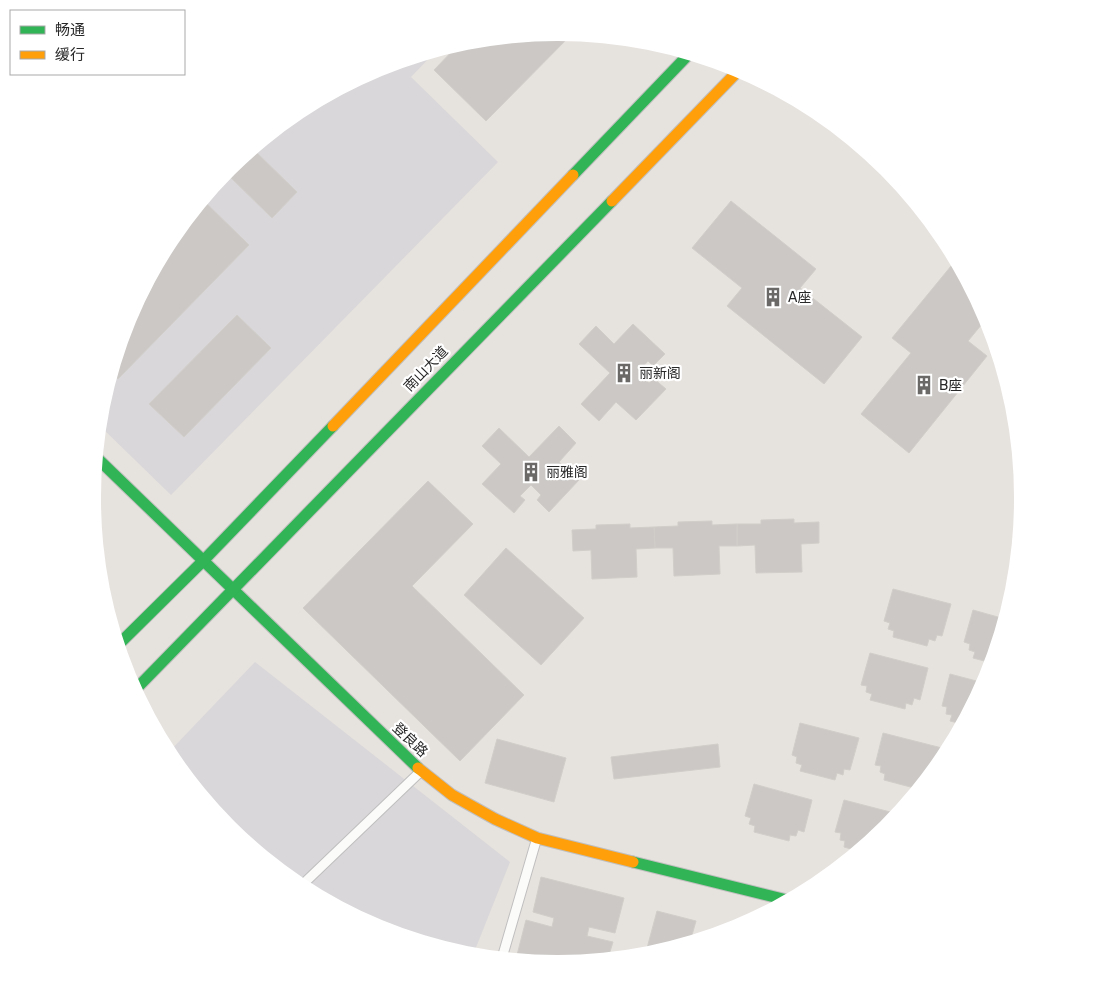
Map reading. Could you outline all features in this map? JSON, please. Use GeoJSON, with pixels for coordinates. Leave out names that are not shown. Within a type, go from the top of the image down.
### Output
{"type":"FeatureCollection","features":[{"type":"Feature","properties":{"kind":"main road","name":"南山大道"},"geometry":{"type":"LineString","coordinates":[[123,640],[203,561],[684,59]]}},
{"type":"Feature","properties":{"kind":"main road","name":"南山大道"},"geometry":{"type":"LineString","coordinates":[[141,684],[733,76]]}},
{"type":"Feature","properties":{"kind":"main road","name":"登良路"},"geometry":{"type":"LineString","coordinates":[[102,463],[421,771],[452,795],[495,819],[537,838],[779,898]]}},
{"type":"Feature","properties":{"kind":"lane"},"geometry":{"type":"LineString","coordinates":[[307,880],[421,771]]}},
{"type":"Feature","properties":{"kind":"lane"},"geometry":{"type":"LineString","coordinates":[[504,952],[537,838]]}},
{"type":"Feature","properties":{"kind":"shaded area"},"geometry":{"type":"Polygon","coordinates":[[[427,60],[411,77],[498,162],[171,495],[106,432],[116,380],[125,351],[148,296],[162,270],[195,220],[214,197],[256,155],[279,136],[329,102],[355,88],[427,60]]]}},
{"type":"Feature","properties":{"kind":"shaded area"},"geometry":{"type":"Polygon","coordinates":[[[255,662],[510,862],[476,947],[411,931],[383,920],[355,908],[304,878],[256,841],[235,821],[195,776],[174,746],[255,662]]]}},
{"type":"Feature","properties":{"kind":"building"},"geometry":{"type":"Polygon","coordinates":[[[565,41],[486,121],[434,70],[449,55],[468,50],[528,42],[565,41]]]}},
{"type":"Feature","properties":{"kind":"building"},"geometry":{"type":"Polygon","coordinates":[[[258,154],[297,192],[272,218],[232,179],[258,154]]]}},
{"type":"Feature","properties":{"kind":"building","name":"A座"},"geometry":{"type":"Polygon","coordinates":[[[731,201],[816,269],[800,288],[862,337],[824,384],[727,306],[742,288],[692,248],[731,201]]]}},
{"type":"Feature","properties":{"kind":"building"},"geometry":{"type":"Polygon","coordinates":[[[208,205],[249,245],[118,379],[117,378],[125,351],[148,296],[178,244],[208,205]]]}},
{"type":"Feature","properties":{"kind":"building","name":"B座"},"geometry":{"type":"Polygon","coordinates":[[[951,266],[980,326],[968,341],[987,356],[909,453],[861,414],[911,353],[892,338],[951,266]]]}},
{"type":"Feature","properties":{"kind":"building"},"geometry":{"type":"Polygon","coordinates":[[[237,315],[271,348],[184,437],[149,404],[237,315]]]}},
{"type":"Feature","properties":{"kind":"building","name":"丽新阁"},"geometry":{"type":"Polygon","coordinates":[[[633,324],[665,354],[653,366],[648,361],[638,372],[649,383],[653,378],[666,389],[636,420],[616,402],[599,421],[581,404],[610,373],[579,344],[596,326],[614,344],[633,324]]]}},
{"type":"Feature","properties":{"kind":"building","name":"丽雅阁"},"geometry":{"type":"Polygon","coordinates":[[[559,426],[576,443],[559,462],[579,480],[549,512],[537,500],[541,495],[531,485],[520,496],[525,500],[514,513],[482,484],[501,464],[482,446],[499,428],[529,457],[559,426]]]}},
{"type":"Feature","properties":{"kind":"building"},"geometry":{"type":"Polygon","coordinates":[[[428,481],[473,524],[412,586],[524,695],[460,761],[303,608],[428,481]]]}},
{"type":"Feature","properties":{"kind":"building"},"geometry":{"type":"Polygon","coordinates":[[[794,519],[794,523],[819,522],[819,543],[801,544],[802,572],[756,573],[755,545],[737,546],[737,524],[761,524],[761,520],[794,519]]]}},
{"type":"Feature","properties":{"kind":"building"},"geometry":{"type":"Polygon","coordinates":[[[712,521],[712,525],[737,524],[737,546],[719,546],[720,574],[674,576],[673,548],[655,548],[654,527],[678,526],[678,522],[712,521]]]}},
{"type":"Feature","properties":{"kind":"building"},"geometry":{"type":"Polygon","coordinates":[[[630,524],[630,528],[654,527],[655,548],[636,549],[637,577],[592,579],[591,550],[573,551],[572,530],[596,529],[596,525],[630,524]]]}},
{"type":"Feature","properties":{"kind":"building"},"geometry":{"type":"Polygon","coordinates":[[[506,548],[584,618],[541,665],[464,595],[506,548]]]}},
{"type":"Feature","properties":{"kind":"building"},"geometry":{"type":"Polygon","coordinates":[[[893,589],[951,604],[942,636],[937,635],[935,641],[929,639],[927,646],[893,637],[894,631],[888,629],[890,623],[884,621],[893,589]]]}},
{"type":"Feature","properties":{"kind":"building"},"geometry":{"type":"Polygon","coordinates":[[[973,610],[999,617],[984,661],[973,658],[975,652],[969,650],[970,644],[964,642],[973,610]]]}},
{"type":"Feature","properties":{"kind":"building"},"geometry":{"type":"Polygon","coordinates":[[[870,653],[928,668],[920,700],[914,698],[912,705],[906,703],[905,709],[870,700],[872,694],[866,692],[867,686],[861,685],[870,653]]]}},
{"type":"Feature","properties":{"kind":"building"},"geometry":{"type":"Polygon","coordinates":[[[950,674],[976,681],[955,722],[950,721],[952,715],[946,714],[947,707],[942,706],[950,674]]]}},
{"type":"Feature","properties":{"kind":"building"},"geometry":{"type":"Polygon","coordinates":[[[800,723],[859,738],[850,770],[844,769],[843,775],[837,773],[835,780],[800,771],[802,765],[796,763],[797,757],[792,755],[800,723]]]}},
{"type":"Feature","properties":{"kind":"building"},"geometry":{"type":"Polygon","coordinates":[[[883,733],[940,747],[911,787],[884,780],[885,774],[880,772],[881,766],[875,765],[883,733]]]}},
{"type":"Feature","properties":{"kind":"building"},"geometry":{"type":"Polygon","coordinates":[[[497,739],[566,758],[554,802],[485,783],[497,739]]]}},
{"type":"Feature","properties":{"kind":"building"},"geometry":{"type":"Polygon","coordinates":[[[718,744],[720,767],[614,779],[611,757],[718,744]]]}},
{"type":"Feature","properties":{"kind":"building"},"geometry":{"type":"Polygon","coordinates":[[[754,784],[812,800],[804,832],[798,830],[796,836],[790,835],[789,841],[754,832],[755,826],[749,824],[751,818],[745,816],[754,784]]]}},
{"type":"Feature","properties":{"kind":"building"},"geometry":{"type":"Polygon","coordinates":[[[844,800],[889,812],[850,849],[844,847],[845,841],[840,840],[841,833],[835,832],[844,800]]]}},
{"type":"Feature","properties":{"kind":"building"},"geometry":{"type":"Polygon","coordinates":[[[541,877],[624,898],[615,933],[589,927],[587,936],[613,942],[610,952],[558,955],[518,953],[526,920],[552,927],[554,918],[533,912],[541,877]]]}},
{"type":"Feature","properties":{"kind":"building"},"geometry":{"type":"Polygon","coordinates":[[[657,911],[696,921],[692,934],[648,946],[657,911]]]}},
{"type":"Feature","properties":{"kind":"traffic: fast"},"geometry":{"type":"LineString","coordinates":[[573,175],[684,59]]}},
{"type":"Feature","properties":{"kind":"traffic: fast"},"geometry":{"type":"LineString","coordinates":[[141,684],[612,201]]}},
{"type":"Feature","properties":{"kind":"traffic: fast"},"geometry":{"type":"LineString","coordinates":[[123,640],[203,561],[333,426]]}},
{"type":"Feature","properties":{"kind":"traffic: fast"},"geometry":{"type":"LineString","coordinates":[[102,463],[418,768]]}},
{"type":"Feature","properties":{"kind":"traffic: fast"},"geometry":{"type":"LineString","coordinates":[[633,862],[779,898]]}},
{"type":"Feature","properties":{"kind":"traffic: slow"},"geometry":{"type":"LineString","coordinates":[[612,201],[733,76]]}},
{"type":"Feature","properties":{"kind":"traffic: slow"},"geometry":{"type":"LineString","coordinates":[[333,426],[573,175]]}},
{"type":"Feature","properties":{"kind":"traffic: slow"},"geometry":{"type":"LineString","coordinates":[[418,768],[452,795],[495,819],[537,838],[633,862]]}},
{"type":"Feature","properties":{"kind":"place","name":"A座"},"geometry":{"type":"Point","coordinates":[773,297]}},
{"type":"Feature","properties":{"kind":"place","name":"丽新阁"},"geometry":{"type":"Point","coordinates":[624,373]}},
{"type":"Feature","properties":{"kind":"place","name":"B座"},"geometry":{"type":"Point","coordinates":[924,385]}},
{"type":"Feature","properties":{"kind":"place","name":"丽雅阁"},"geometry":{"type":"Point","coordinates":[531,472]}}]}
